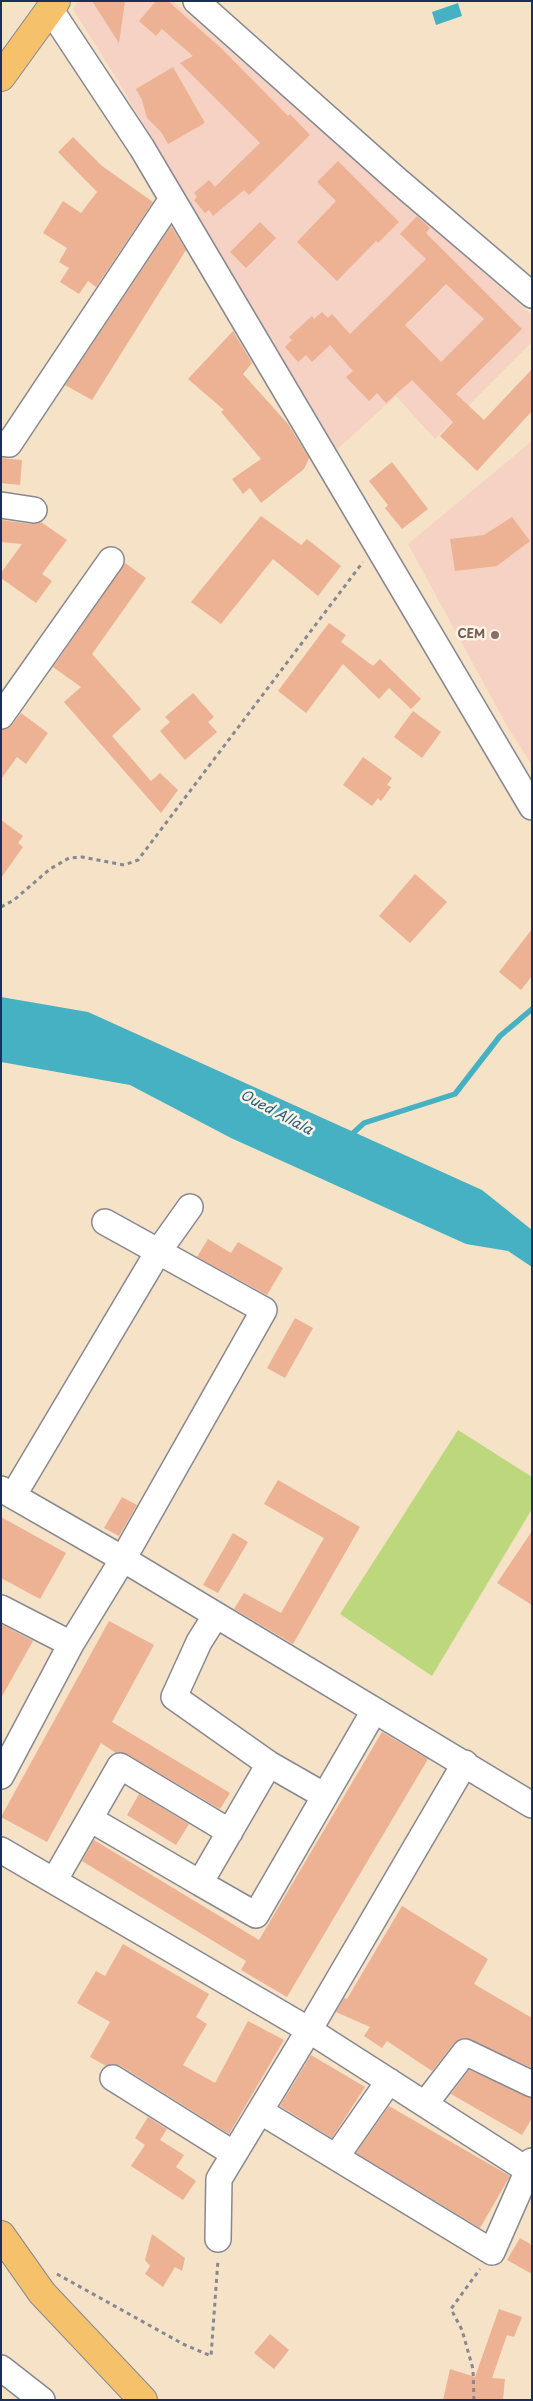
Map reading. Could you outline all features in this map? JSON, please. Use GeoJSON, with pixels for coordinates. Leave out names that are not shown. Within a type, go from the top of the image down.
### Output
{"type":"FeatureCollection","features":[{"type":"Feature","properties":{"kind":"main road"},"geometry":{"type":"LineString","coordinates":[[1,77],[53,5]]}},
{"type":"Feature","properties":{"kind":"main road"},"geometry":{"type":"LineString","coordinates":[[1,2235],[42,2293],[143,2400]]}},
{"type":"Feature","properties":{"kind":"street"},"geometry":{"type":"LineString","coordinates":[[196,1],[396,179],[532,295]]}},
{"type":"Feature","properties":{"kind":"street"},"geometry":{"type":"LineString","coordinates":[[53,5],[142,148],[532,807]]}},
{"type":"Feature","properties":{"kind":"street"},"geometry":{"type":"LineString","coordinates":[[1,443],[9,444],[172,199]]}},
{"type":"Feature","properties":{"kind":"street"},"geometry":{"type":"LineString","coordinates":[[1,505],[34,510]]}},
{"type":"Feature","properties":{"kind":"street"},"geometry":{"type":"LineString","coordinates":[[1,716],[111,560]]}},
{"type":"Feature","properties":{"kind":"street"},"geometry":{"type":"LineString","coordinates":[[190,1207],[158,1252],[7,1492],[123,1559],[532,1805]]}},
{"type":"Feature","properties":{"kind":"street"},"geometry":{"type":"LineString","coordinates":[[1,1776],[71,1644],[123,1559],[264,1310],[105,1222]]}},
{"type":"Feature","properties":{"kind":"street"},"geometry":{"type":"LineString","coordinates":[[1,1608],[71,1644]]}},
{"type":"Feature","properties":{"kind":"street"},"geometry":{"type":"LineString","coordinates":[[216,1615],[199,1642],[174,1697],[269,1764],[325,1796]]}},
{"type":"Feature","properties":{"kind":"street"},"geometry":{"type":"LineString","coordinates":[[90,1819],[256,1915],[374,1711]]}},
{"type":"Feature","properties":{"kind":"street"},"geometry":{"type":"LineString","coordinates":[[218,2239],[219,2179],[309,2030],[465,1763]]}},
{"type":"Feature","properties":{"kind":"street"},"geometry":{"type":"LineString","coordinates":[[200,1882],[269,1764]]}},
{"type":"Feature","properties":{"kind":"street"},"geometry":{"type":"LineString","coordinates":[[54,1881],[120,1766],[230,1832]]}},
{"type":"Feature","properties":{"kind":"street"},"geometry":{"type":"LineString","coordinates":[[1,1850],[309,2030],[425,2104],[530,2166],[492,2252],[260,2111]]}},
{"type":"Feature","properties":{"kind":"street"},"geometry":{"type":"LineString","coordinates":[[425,2104],[466,2052],[532,2084]]}},
{"type":"Feature","properties":{"kind":"street"},"geometry":{"type":"LineString","coordinates":[[113,2078],[234,2154]]}},
{"type":"Feature","properties":{"kind":"street"},"geometry":{"type":"LineString","coordinates":[[336,2158],[389,2081]]}},
{"type":"Feature","properties":{"kind":"street"},"geometry":{"type":"LineString","coordinates":[[1,2368],[42,2400]]}},
{"type":"Feature","properties":{"kind":"path"},"geometry":{"type":"LineString","coordinates":[[1,907],[68,858],[82,857],[124,865],[138,860],[377,544]]}},
{"type":"Feature","properties":{"kind":"path"},"geometry":{"type":"LineString","coordinates":[[55,2272],[183,2344],[211,2356],[218,2239]]}},
{"type":"Feature","properties":{"kind":"path"},"geometry":{"type":"LineString","coordinates":[[474,2400],[473,2369],[462,2330],[451,2309],[492,2252]]}},
{"type":"Feature","properties":{"kind":"shaded area"},"geometry":{"type":"Polygon","coordinates":[[[78,1],[173,1],[532,315],[532,342],[435,439],[396,396],[333,453],[120,84],[73,9],[78,1]]]}},
{"type":"Feature","properties":{"kind":"shaded area","name":"CEM"},"geometry":{"type":"Polygon","coordinates":[[[532,441],[532,765],[507,726],[408,544],[532,441]]]}},
{"type":"Feature","properties":{"kind":"green space"},"geometry":{"type":"Polygon","coordinates":[[[458,1430],[532,1477],[532,1509],[432,1676],[340,1614],[458,1430]]]}},
{"type":"Feature","properties":{"kind":"water"},"geometry":{"type":"Polygon","coordinates":[[[458,3],[462,16],[436,25],[432,12],[458,3]]]}},
{"type":"Feature","properties":{"kind":"water","name":"Oued Allala"},"geometry":{"type":"Polygon","coordinates":[[[1,997],[88,1012],[482,1190],[532,1230],[532,1267],[508,1251],[466,1244],[231,1138],[130,1085],[1,1062],[1,997]]]}},
{"type":"Feature","properties":{"kind":"building"},"geometry":{"type":"Polygon","coordinates":[[[92,1],[125,1],[119,43],[92,1]]]}},
{"type":"Feature","properties":{"kind":"building"},"geometry":{"type":"Polygon","coordinates":[[[156,1],[168,1],[222,49],[288,116],[290,114],[310,135],[249,195],[244,190],[213,216],[209,210],[205,213],[194,200],[197,197],[194,193],[209,180],[215,187],[260,143],[180,63],[193,56],[162,29],[156,36],[139,21],[156,1]]]}},
{"type":"Feature","properties":{"kind":"building"},"geometry":{"type":"Polygon","coordinates":[[[173,67],[205,123],[168,144],[161,132],[147,118],[142,100],[136,89],[173,67]]]}},
{"type":"Feature","properties":{"kind":"building"},"geometry":{"type":"Polygon","coordinates":[[[73,137],[102,166],[153,202],[96,287],[88,281],[79,294],[60,282],[69,268],[59,262],[67,248],[43,233],[63,201],[81,213],[97,192],[58,152],[73,137]]]}},
{"type":"Feature","properties":{"kind":"building"},"geometry":{"type":"Polygon","coordinates":[[[338,161],[399,222],[378,243],[376,241],[337,281],[297,242],[336,201],[317,182],[338,161]]]}},
{"type":"Feature","properties":{"kind":"building"},"geometry":{"type":"Polygon","coordinates":[[[417,216],[430,228],[426,233],[522,329],[456,394],[484,420],[532,369],[532,411],[477,471],[440,436],[453,422],[412,380],[386,403],[377,393],[369,401],[346,377],[353,371],[330,345],[312,362],[306,355],[298,362],[285,347],[292,340],[289,337],[312,316],[314,319],[322,312],[328,318],[332,314],[350,334],[426,259],[400,234],[417,216]],[[446,284],[405,325],[441,362],[484,319],[446,284]]]}},
{"type":"Feature","properties":{"kind":"building"},"geometry":{"type":"Polygon","coordinates":[[[260,222],[276,238],[246,268],[230,252],[260,222]]]}},
{"type":"Feature","properties":{"kind":"building"},"geometry":{"type":"Polygon","coordinates":[[[171,226],[186,250],[92,400],[65,385],[171,226]]]}},
{"type":"Feature","properties":{"kind":"building"},"geometry":{"type":"Polygon","coordinates":[[[233,331],[252,363],[243,374],[288,424],[309,458],[304,469],[261,503],[250,488],[243,494],[232,479],[261,459],[221,412],[224,410],[188,379],[233,331]]]}},
{"type":"Feature","properties":{"kind":"building"},"geometry":{"type":"Polygon","coordinates":[[[1,458],[22,460],[20,485],[1,483],[1,458]]]}},
{"type":"Feature","properties":{"kind":"building"},"geometry":{"type":"Polygon","coordinates":[[[392,462],[428,509],[402,529],[385,508],[388,505],[369,481],[392,462]]]}},
{"type":"Feature","properties":{"kind":"building"},"geometry":{"type":"Polygon","coordinates":[[[261,516],[301,545],[307,539],[341,566],[318,596],[273,559],[221,624],[191,602],[261,516]]]}},
{"type":"Feature","properties":{"kind":"building"},"geometry":{"type":"Polygon","coordinates":[[[512,517],[530,541],[497,566],[455,571],[450,539],[484,535],[512,517]]]}},
{"type":"Feature","properties":{"kind":"building"},"geometry":{"type":"Polygon","coordinates":[[[1,520],[32,524],[41,522],[67,540],[42,574],[52,581],[36,603],[1,578],[1,573],[22,544],[1,542],[1,520]]]}},
{"type":"Feature","properties":{"kind":"building"},"geometry":{"type":"Polygon","coordinates":[[[125,563],[146,578],[92,654],[141,709],[112,736],[151,781],[160,773],[178,790],[161,813],[64,702],[81,687],[53,667],[125,563]]]}},
{"type":"Feature","properties":{"kind":"building"},"geometry":{"type":"Polygon","coordinates":[[[329,623],[346,635],[341,642],[373,666],[380,659],[421,699],[411,709],[389,688],[379,699],[343,664],[306,713],[278,691],[329,623]]]}},
{"type":"Feature","properties":{"kind":"building"},"geometry":{"type":"Polygon","coordinates":[[[193,693],[214,717],[208,722],[217,732],[185,760],[160,731],[170,722],[165,717],[193,693]]]}},
{"type":"Feature","properties":{"kind":"building"},"geometry":{"type":"Polygon","coordinates":[[[413,711],[441,732],[422,758],[394,737],[413,711]]]}},
{"type":"Feature","properties":{"kind":"building"},"geometry":{"type":"Polygon","coordinates":[[[21,713],[48,733],[26,764],[17,757],[1,779],[1,730],[12,725],[21,713]]]}},
{"type":"Feature","properties":{"kind":"building"},"geometry":{"type":"Polygon","coordinates":[[[363,757],[392,778],[387,785],[391,787],[381,801],[378,798],[372,806],[343,785],[363,757]]]}},
{"type":"Feature","properties":{"kind":"building"},"geometry":{"type":"Polygon","coordinates":[[[1,820],[23,836],[18,843],[23,847],[1,878],[1,820]]]}},
{"type":"Feature","properties":{"kind":"building"},"geometry":{"type":"Polygon","coordinates":[[[415,874],[447,902],[410,943],[379,916],[415,874]]]}},
{"type":"Feature","properties":{"kind":"building"},"geometry":{"type":"Polygon","coordinates":[[[532,929],[532,976],[521,990],[499,972],[532,929]]]}},
{"type":"Feature","properties":{"kind":"building"},"geometry":{"type":"Polygon","coordinates":[[[208,1239],[231,1253],[238,1242],[283,1268],[267,1295],[197,1257],[208,1239]]]}},
{"type":"Feature","properties":{"kind":"building"},"geometry":{"type":"Polygon","coordinates":[[[295,1318],[313,1328],[285,1378],[267,1368],[295,1318]]]}},
{"type":"Feature","properties":{"kind":"building"},"geometry":{"type":"Polygon","coordinates":[[[278,1480],[360,1527],[293,1644],[234,1609],[244,1593],[281,1613],[324,1538],[264,1504],[278,1480]]]}},
{"type":"Feature","properties":{"kind":"building"},"geometry":{"type":"Polygon","coordinates":[[[122,1497],[137,1505],[119,1536],[104,1528],[122,1497]]]}},
{"type":"Feature","properties":{"kind":"building"},"geometry":{"type":"Polygon","coordinates":[[[1,1517],[66,1553],[40,1599],[1,1578],[1,1517]]]}},
{"type":"Feature","properties":{"kind":"building"},"geometry":{"type":"Polygon","coordinates":[[[532,1531],[532,1605],[497,1583],[532,1531]]]}},
{"type":"Feature","properties":{"kind":"building"},"geometry":{"type":"Polygon","coordinates":[[[233,1533],[248,1542],[218,1593],[203,1585],[233,1533]]]}},
{"type":"Feature","properties":{"kind":"building"},"geometry":{"type":"Polygon","coordinates":[[[109,1621],[154,1645],[112,1722],[230,1793],[220,1809],[127,1754],[116,1753],[101,1743],[47,1842],[1,1817],[109,1621]]]}},
{"type":"Feature","properties":{"kind":"building"},"geometry":{"type":"Polygon","coordinates":[[[1,1624],[33,1641],[1,1698],[1,1624]]]}},
{"type":"Feature","properties":{"kind":"building"},"geometry":{"type":"Polygon","coordinates":[[[382,1732],[428,1759],[287,1997],[241,1970],[246,1961],[82,1861],[94,1840],[259,1940],[382,1732]]]}},
{"type":"Feature","properties":{"kind":"building"},"geometry":{"type":"Polygon","coordinates":[[[139,1794],[189,1824],[176,1845],[127,1815],[139,1794]]]}},
{"type":"Feature","properties":{"kind":"building"},"geometry":{"type":"Polygon","coordinates":[[[402,1906],[488,1959],[474,1984],[532,2018],[532,2068],[464,2038],[454,2043],[432,2071],[387,2041],[382,2048],[364,2036],[370,2027],[336,2012],[344,1998],[347,1999],[402,1906]]]}},
{"type":"Feature","properties":{"kind":"building"},"geometry":{"type":"Polygon","coordinates":[[[123,1944],[209,1994],[196,2017],[207,2024],[183,2065],[215,2083],[248,2021],[284,2040],[229,2134],[121,2066],[113,2064],[106,2066],[90,2057],[110,2022],[77,2003],[96,1971],[105,1976],[123,1944]]]}},
{"type":"Feature","properties":{"kind":"building"},"geometry":{"type":"Polygon","coordinates":[[[311,2055],[365,2087],[332,2138],[280,2106],[311,2055]]]}},
{"type":"Feature","properties":{"kind":"building"},"geometry":{"type":"Polygon","coordinates":[[[469,2070],[532,2098],[532,2118],[522,2135],[451,2094],[469,2070]]]}},
{"type":"Feature","properties":{"kind":"building"},"geometry":{"type":"Polygon","coordinates":[[[389,2106],[510,2176],[480,2228],[356,2153],[389,2106]]]}},
{"type":"Feature","properties":{"kind":"building"},"geometry":{"type":"Polygon","coordinates":[[[148,2117],[167,2129],[160,2140],[184,2155],[176,2167],[196,2181],[183,2200],[131,2166],[145,2145],[135,2138],[148,2117]]]}},
{"type":"Feature","properties":{"kind":"building"},"geometry":{"type":"Polygon","coordinates":[[[152,2234],[185,2258],[182,2271],[175,2267],[163,2287],[145,2274],[150,2266],[145,2260],[152,2234]]]}},
{"type":"Feature","properties":{"kind":"building"},"geometry":{"type":"Polygon","coordinates":[[[520,2238],[532,2245],[532,2274],[507,2260],[520,2238]]]}},
{"type":"Feature","properties":{"kind":"building"},"geometry":{"type":"Polygon","coordinates":[[[499,2309],[522,2317],[514,2337],[507,2335],[492,2378],[505,2379],[503,2400],[443,2400],[450,2369],[475,2377],[499,2309]]]}},
{"type":"Feature","properties":{"kind":"building"},"geometry":{"type":"Polygon","coordinates":[[[270,2334],[289,2350],[274,2369],[254,2353],[270,2334]]]}},
{"type":"Feature","properties":{"kind":"waterway"},"geometry":{"type":"LineString","coordinates":[[350,1136],[364,1123],[455,1094],[500,1036],[532,1009]]}},
{"type":"Feature","properties":{"kind":"place","name":"CEM"},"geometry":{"type":"Point","coordinates":[495,635]}}]}
